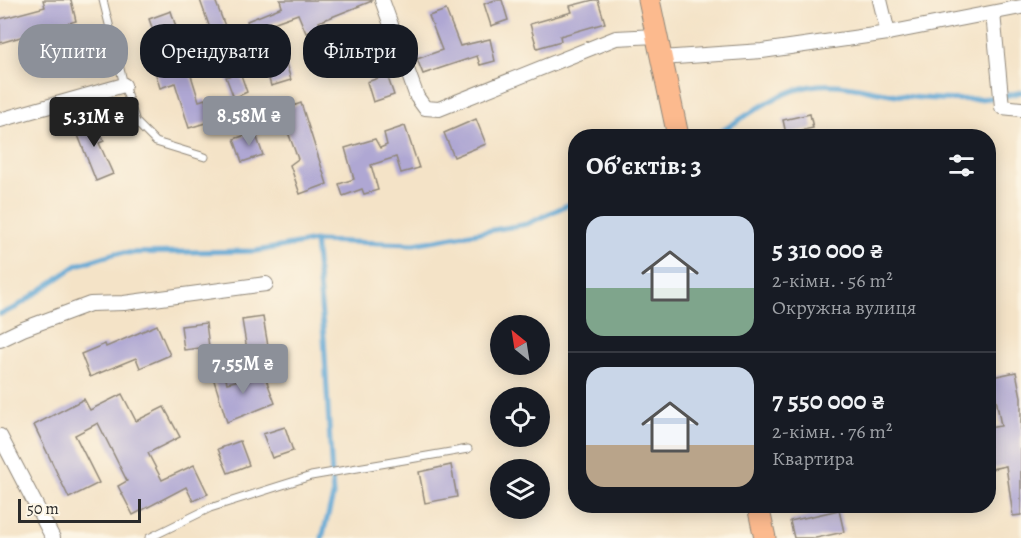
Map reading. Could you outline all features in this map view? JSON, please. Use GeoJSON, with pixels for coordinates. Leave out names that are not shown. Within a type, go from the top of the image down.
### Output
{"type":"FeatureCollection","features":[{"type":"Feature","properties":{"kind":"main road"},"geometry":{"type":"LineString","coordinates":[[649,0],[676,129]]}},
{"type":"Feature","properties":{"kind":"main road"},"geometry":{"type":"LineString","coordinates":[[760,513],[765,538]]}},
{"type":"Feature","properties":{"kind":"street"},"geometry":{"type":"LineString","coordinates":[[382,0],[417,97],[425,108],[439,109],[616,38],[656,36]]}},
{"type":"Feature","properties":{"kind":"street"},"geometry":{"type":"LineString","coordinates":[[880,0],[888,33]]}},
{"type":"Feature","properties":{"kind":"street"},"geometry":{"type":"LineString","coordinates":[[661,58],[762,51],[888,33],[1021,7]]}},
{"type":"Feature","properties":{"kind":"street"},"geometry":{"type":"LineString","coordinates":[[993,13],[1002,107],[1021,109]]}},
{"type":"Feature","properties":{"kind":"street"},"geometry":{"type":"LineString","coordinates":[[0,120],[123,86]]}},
{"type":"Feature","properties":{"kind":"street"},"geometry":{"type":"LineString","coordinates":[[0,340],[90,304],[124,303],[266,284]]}},
{"type":"Feature","properties":{"kind":"street"},"geometry":{"type":"LineString","coordinates":[[0,436],[53,538]]}},
{"type":"Feature","properties":{"kind":"lane"},"geometry":{"type":"LineString","coordinates":[[102,0],[123,86],[136,122],[156,142],[205,158]]}},
{"type":"Feature","properties":{"kind":"lane"},"geometry":{"type":"LineString","coordinates":[[149,538],[210,508],[255,492],[324,474],[468,449]]}},
{"type":"Feature","properties":{"kind":"building"},"geometry":{"type":"Polygon","coordinates":[[[43,0],[71,0],[76,21],[66,24],[18,24],[18,38],[0,43],[0,19],[45,7],[43,0]]]}},
{"type":"Feature","properties":{"kind":"building"},"geometry":{"type":"Polygon","coordinates":[[[200,0],[215,0],[224,24],[209,24],[200,0]]]}},
{"type":"Feature","properties":{"kind":"building"},"geometry":{"type":"Polygon","coordinates":[[[280,0],[372,0],[319,22],[320,24],[303,24],[303,26],[298,14],[270,24],[248,24],[247,21],[282,7],[280,0]]]}},
{"type":"Feature","properties":{"kind":"building"},"geometry":{"type":"Polygon","coordinates":[[[502,0],[508,20],[491,26],[484,4],[502,0]]]}},
{"type":"Feature","properties":{"kind":"building"},"geometry":{"type":"Polygon","coordinates":[[[598,0],[605,23],[560,36],[561,41],[537,48],[530,24],[572,12],[570,6],[598,0]]]}},
{"type":"Feature","properties":{"kind":"building"},"geometry":{"type":"Polygon","coordinates":[[[446,10],[460,46],[490,39],[495,61],[480,65],[477,56],[423,74],[418,59],[442,50],[429,16],[446,10]]]}},
{"type":"Feature","properties":{"kind":"building"},"geometry":{"type":"Polygon","coordinates":[[[171,11],[175,24],[151,24],[149,19],[171,11]]]}},
{"type":"Feature","properties":{"kind":"building"},"geometry":{"type":"Polygon","coordinates":[[[157,78],[192,78],[199,101],[205,99],[212,121],[189,128],[175,83],[160,88],[157,78]]]}},
{"type":"Feature","properties":{"kind":"building"},"geometry":{"type":"Polygon","coordinates":[[[226,78],[242,78],[247,92],[234,98],[226,78]]]}},
{"type":"Feature","properties":{"kind":"building"},"geometry":{"type":"Polygon","coordinates":[[[269,78],[290,78],[291,80],[271,86],[269,78]]]}},
{"type":"Feature","properties":{"kind":"building"},"geometry":{"type":"Polygon","coordinates":[[[388,78],[394,95],[373,102],[367,82],[388,78]]]}},
{"type":"Feature","properties":{"kind":"building"},"geometry":{"type":"Polygon","coordinates":[[[301,103],[327,184],[300,194],[290,165],[298,159],[280,111],[301,103]]]}},
{"type":"Feature","properties":{"kind":"building"},"geometry":{"type":"Polygon","coordinates":[[[810,114],[813,128],[785,129],[783,120],[810,114]]]}},
{"type":"Feature","properties":{"kind":"building"},"geometry":{"type":"Polygon","coordinates":[[[95,117],[104,141],[99,143],[113,174],[96,181],[74,125],[95,117]]]}},
{"type":"Feature","properties":{"kind":"building"},"geometry":{"type":"Polygon","coordinates":[[[476,119],[486,144],[454,157],[444,133],[476,119]]]}},
{"type":"Feature","properties":{"kind":"building"},"geometry":{"type":"Polygon","coordinates":[[[405,126],[419,168],[401,173],[396,157],[371,165],[378,190],[364,194],[362,189],[343,196],[339,184],[354,179],[345,148],[375,139],[380,148],[387,145],[384,133],[405,126]]]}},
{"type":"Feature","properties":{"kind":"building"},"geometry":{"type":"Polygon","coordinates":[[[255,132],[263,155],[242,162],[234,139],[255,132]]]}},
{"type":"Feature","properties":{"kind":"building"},"geometry":{"type":"Polygon","coordinates":[[[263,317],[268,346],[247,350],[242,320],[263,317]]]}},
{"type":"Feature","properties":{"kind":"building"},"geometry":{"type":"Polygon","coordinates":[[[206,323],[209,347],[184,350],[181,326],[206,323]]]}},
{"type":"Feature","properties":{"kind":"building"},"geometry":{"type":"Polygon","coordinates":[[[157,325],[170,355],[140,368],[136,358],[90,377],[81,354],[105,344],[106,347],[157,325]]]}},
{"type":"Feature","properties":{"kind":"building"},"geometry":{"type":"Polygon","coordinates":[[[224,371],[227,383],[264,374],[275,403],[227,422],[212,374],[224,371]]]}},
{"type":"Feature","properties":{"kind":"building"},"geometry":{"type":"Polygon","coordinates":[[[1016,372],[1021,397],[1021,515],[1013,516],[1006,466],[996,468],[996,427],[1001,426],[996,399],[996,376],[1016,372]]]}},
{"type":"Feature","properties":{"kind":"building"},"geometry":{"type":"Polygon","coordinates":[[[122,394],[136,421],[164,407],[180,437],[148,453],[162,480],[194,465],[208,494],[193,501],[186,487],[133,515],[118,486],[127,481],[98,423],[75,435],[99,483],[69,498],[34,425],[84,399],[90,410],[122,394]]]}},
{"type":"Feature","properties":{"kind":"building"},"geometry":{"type":"Polygon","coordinates":[[[285,427],[293,451],[272,458],[263,434],[285,427]]]}},
{"type":"Feature","properties":{"kind":"building"},"geometry":{"type":"Polygon","coordinates":[[[240,441],[249,465],[228,473],[218,449],[240,441]]]}},
{"type":"Feature","properties":{"kind":"building"},"geometry":{"type":"Polygon","coordinates":[[[451,465],[457,497],[425,503],[419,472],[451,465]]]}},
{"type":"Feature","properties":{"kind":"building"},"geometry":{"type":"Polygon","coordinates":[[[826,513],[840,513],[844,532],[816,538],[794,538],[790,521],[826,513]]]}},
{"type":"Feature","properties":{"kind":"waterway"},"geometry":{"type":"LineString","coordinates":[[725,129],[773,100],[811,86],[837,85],[895,95],[950,100],[988,98],[1021,92]]}},
{"type":"Feature","properties":{"kind":"waterway"},"geometry":{"type":"LineString","coordinates":[[0,314],[15,308],[77,265],[116,253],[256,251],[315,241],[414,244],[527,224],[568,205]]}},
{"type":"Feature","properties":{"kind":"waterway"},"geometry":{"type":"LineString","coordinates":[[315,241],[324,338],[333,496],[322,538]]}}]}
